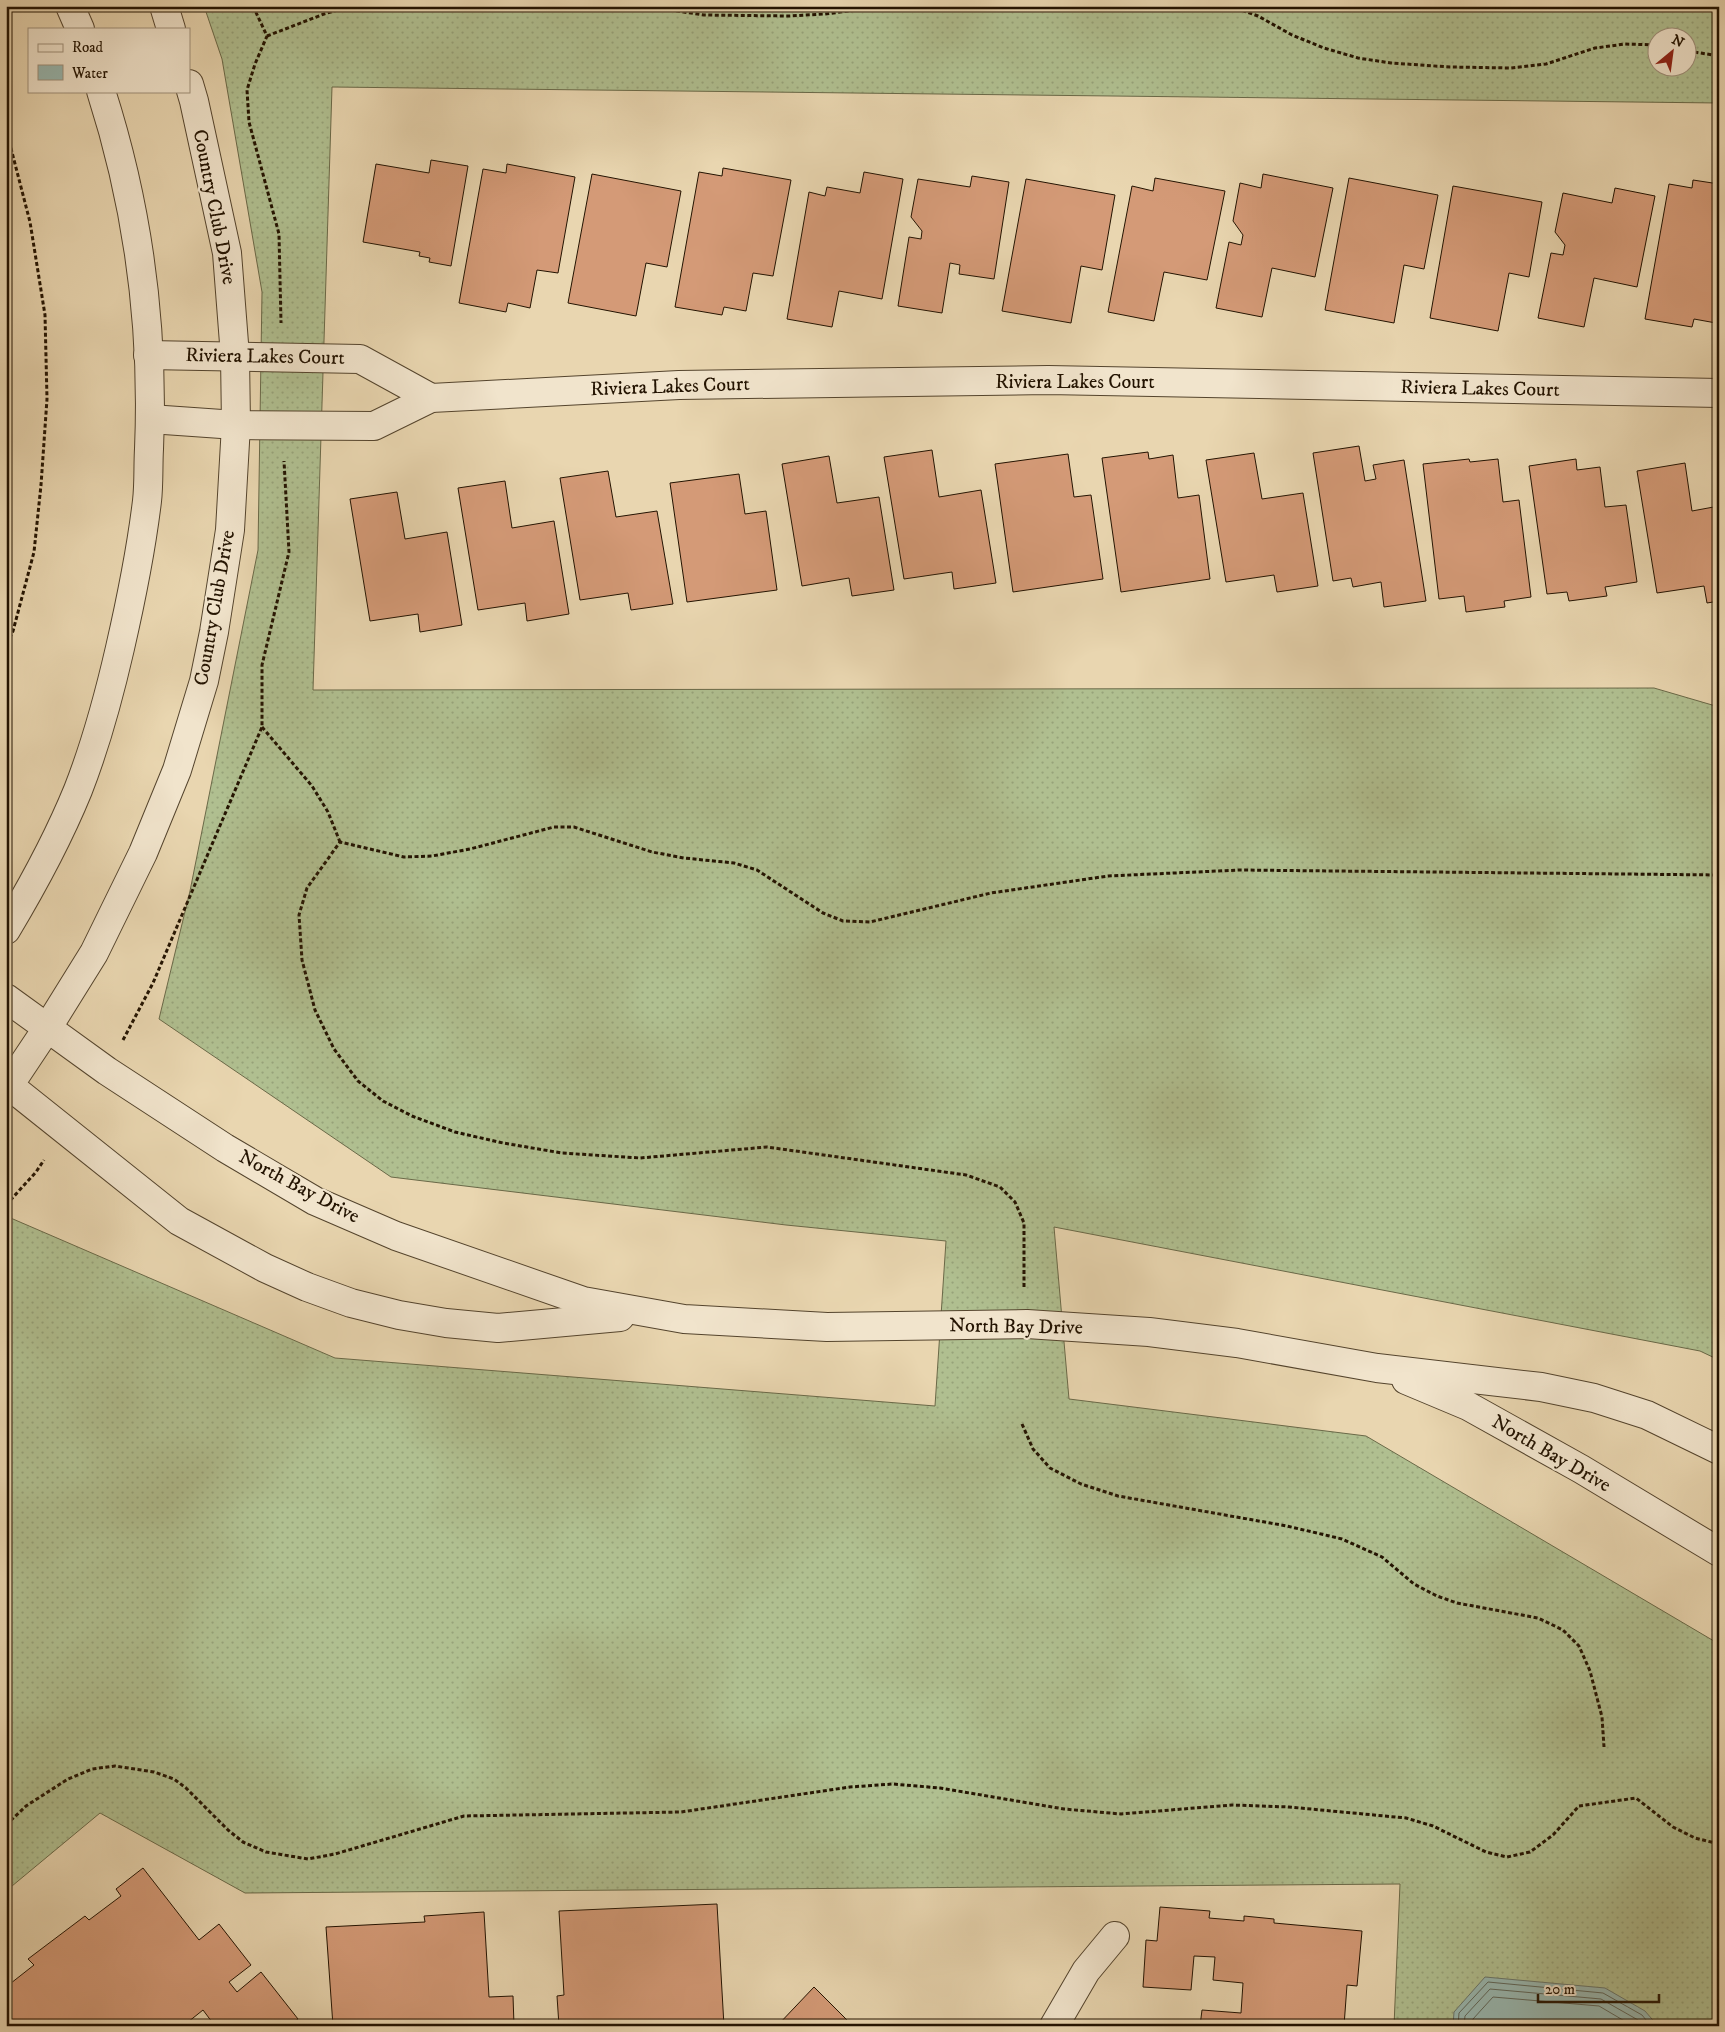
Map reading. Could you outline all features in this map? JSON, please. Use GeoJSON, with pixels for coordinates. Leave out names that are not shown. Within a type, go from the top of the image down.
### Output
{"type":"FeatureCollection","features":[{"type":"Feature","properties":{"kind":"street"},"geometry":{"type":"LineString","coordinates":[[70,6],[80,28]]}},
{"type":"Feature","properties":{"kind":"street"},"geometry":{"type":"LineString","coordinates":[[164,6],[171,28]]}},
{"type":"Feature","properties":{"kind":"street","name":"Country Club Drive"},"geometry":{"type":"LineString","coordinates":[[7,1086],[48,1027],[94,953],[143,853],[188,735],[204,681],[214,632],[230,530],[236,425],[235,356],[227,253],[190,87]]}},
{"type":"Feature","properties":{"kind":"street"},"geometry":{"type":"LineString","coordinates":[[6,930],[36,879],[78,790],[108,699],[130,604],[147,500],[150,419],[146,307],[131,208],[109,117],[100,92]]}},
{"type":"Feature","properties":{"kind":"street","name":"Riviera Lakes Court"},"geometry":{"type":"LineString","coordinates":[[148,355],[360,359],[431,398]]}},
{"type":"Feature","properties":{"kind":"street","name":"Riviera Lakes Court"},"geometry":{"type":"LineString","coordinates":[[150,419],[236,425],[374,426],[431,398],[679,385],[1048,380],[1719,393]]}},
{"type":"Feature","properties":{"kind":"street","name":"North Bay Drive"},"geometry":{"type":"LineString","coordinates":[[6,998],[107,1071],[225,1148],[315,1201],[396,1236],[584,1301],[684,1319],[827,1327],[1027,1324],[1149,1332],[1237,1343],[1377,1368],[1541,1388],[1594,1398],[1647,1415],[1719,1450]]}},
{"type":"Feature","properties":{"kind":"street","name":"North Bay Drive"},"geometry":{"type":"LineString","coordinates":[[7,1086],[179,1221],[265,1268],[307,1287],[351,1303],[399,1315],[446,1323],[498,1328],[654,1314]]}},
{"type":"Feature","properties":{"kind":"street","name":"North Bay Drive"},"geometry":{"type":"LineString","coordinates":[[1377,1368],[1468,1406],[1581,1469],[1719,1552]]}},
{"type":"Feature","properties":{"kind":"street"},"geometry":{"type":"LineString","coordinates":[[1054,2026],[1086,1970],[1114,1936]]}},
{"type":"Feature","properties":{"kind":"path"},"geometry":{"type":"LineString","coordinates":[[267,36],[324,14],[352,6]]}},
{"type":"Feature","properties":{"kind":"path"},"geometry":{"type":"LineString","coordinates":[[473,6],[479,6]]}},
{"type":"Feature","properties":{"kind":"path"},"geometry":{"type":"LineString","coordinates":[[664,6],[676,11],[704,15],[788,16],[824,14],[888,6]]}},
{"type":"Feature","properties":{"kind":"path"},"geometry":{"type":"LineString","coordinates":[[1230,6],[1258,16],[1292,35],[1324,48],[1358,58],[1391,63],[1450,67],[1511,68],[1546,64],[1595,48],[1625,44],[1648,45]]}},
{"type":"Feature","properties":{"kind":"path"},"geometry":{"type":"LineString","coordinates":[[1698,53],[1719,56]]}},
{"type":"Feature","properties":{"kind":"path"},"geometry":{"type":"LineString","coordinates":[[6,129],[30,222],[46,315],[47,400],[34,552],[13,631],[6,646]]}},
{"type":"Feature","properties":{"kind":"path"},"geometry":{"type":"LineString","coordinates":[[262,727],[312,786],[328,812],[340,842]]}},
{"type":"Feature","properties":{"kind":"path"},"geometry":{"type":"LineString","coordinates":[[340,842],[404,857],[432,856],[554,827],[574,827],[652,852],[684,858],[734,863],[757,870],[823,913],[843,920],[870,922],[991,893],[1108,876],[1240,870],[1719,875]]}},
{"type":"Feature","properties":{"kind":"path"},"geometry":{"type":"LineString","coordinates":[[340,842],[307,888],[299,915],[302,960],[315,1010],[334,1049],[358,1081],[384,1100],[412,1116],[455,1132],[503,1144],[562,1153],[640,1158],[767,1147],[966,1175],[1000,1187],[1015,1202],[1024,1223],[1024,1287]]}},
{"type":"Feature","properties":{"kind":"path"},"geometry":{"type":"LineString","coordinates":[[1022,1424],[1032,1449],[1050,1468],[1081,1484],[1118,1496],[1287,1526],[1342,1539],[1382,1557],[1414,1584],[1437,1596],[1458,1603],[1538,1618],[1563,1630],[1579,1646],[1590,1671],[1602,1717],[1604,1747]]}},
{"type":"Feature","properties":{"kind":"path"},"geometry":{"type":"LineString","coordinates":[[6,1825],[26,1806],[68,1779],[92,1769],[115,1766],[154,1772],[174,1779],[243,1842],[266,1852],[308,1859],[335,1854],[464,1816],[681,1812],[850,1787],[893,1784],[940,1788],[1064,1809],[1121,1814],[1232,1804],[1406,1818],[1433,1826],[1486,1852],[1507,1858],[1530,1852],[1553,1835],[1579,1806],[1636,1798],[1673,1827],[1695,1838],[1719,1844]]}},
{"type":"Feature","properties":{"kind":"green space"},"geometry":{"type":"Polygon","coordinates":[[[204,6],[1719,6],[1719,103],[332,87],[313,690],[1654,688],[1719,707],[1719,1360],[1700,1351],[1054,1227],[1069,1399],[1366,1436],[1719,1644],[1719,2026],[1394,2026],[1400,1884],[245,1893],[100,1813],[6,1891],[6,1216],[335,1358],[935,1406],[946,1241],[786,1225],[391,1177],[159,1019],[190,891],[258,550],[262,292],[222,59],[204,6]]]}},
{"type":"Feature","properties":{"kind":"water"},"geometry":{"type":"Polygon","coordinates":[[[6,312],[11,416],[6,442],[6,312]]]}},
{"type":"Feature","properties":{"kind":"water"},"geometry":{"type":"Polygon","coordinates":[[[1485,1977],[1605,1988],[1645,2011],[1658,2026],[1453,2026],[1454,2012],[1485,1977]]]}},
{"type":"Feature","properties":{"kind":"building"},"geometry":{"type":"Polygon","coordinates":[[[431,160],[468,166],[451,266],[429,262],[430,258],[419,256],[420,252],[363,242],[376,164],[429,173],[431,160]]]}},
{"type":"Feature","properties":{"kind":"building"},"geometry":{"type":"Polygon","coordinates":[[[507,164],[575,177],[558,273],[537,270],[530,308],[508,303],[506,312],[459,303],[483,169],[506,173],[507,164]]]}},
{"type":"Feature","properties":{"kind":"building"},"geometry":{"type":"Polygon","coordinates":[[[723,168],[791,180],[773,276],[753,273],[746,311],[724,307],[722,315],[675,307],[699,172],[722,176],[723,168]]]}},
{"type":"Feature","properties":{"kind":"building"},"geometry":{"type":"Polygon","coordinates":[[[864,172],[903,179],[882,299],[839,291],[832,327],[787,319],[809,192],[825,196],[827,187],[860,193],[864,172]]]}},
{"type":"Feature","properties":{"kind":"building"},"geometry":{"type":"Polygon","coordinates":[[[592,174],[681,191],[667,267],[646,263],[636,316],[568,303],[592,174]]]}},
{"type":"Feature","properties":{"kind":"building"},"geometry":{"type":"Polygon","coordinates":[[[1263,174],[1333,188],[1315,277],[1272,268],[1262,317],[1216,308],[1229,242],[1241,245],[1243,235],[1233,221],[1240,183],[1261,188],[1263,174]]]}},
{"type":"Feature","properties":{"kind":"building"},"geometry":{"type":"Polygon","coordinates":[[[972,176],[1009,182],[994,279],[959,274],[960,265],[950,263],[942,313],[898,306],[909,237],[921,239],[922,231],[911,217],[918,179],[970,187],[972,176]]]}},
{"type":"Feature","properties":{"kind":"building"},"geometry":{"type":"Polygon","coordinates":[[[1155,178],[1225,191],[1207,280],[1164,272],[1154,321],[1108,312],[1132,186],[1153,191],[1155,178]]]}},
{"type":"Feature","properties":{"kind":"building"},"geometry":{"type":"Polygon","coordinates":[[[1349,178],[1438,195],[1424,269],[1404,265],[1394,323],[1325,310],[1349,178]]]}},
{"type":"Feature","properties":{"kind":"building"},"geometry":{"type":"Polygon","coordinates":[[[1026,179],[1115,195],[1102,270],[1081,266],[1071,323],[1002,311],[1026,179]]]}},
{"type":"Feature","properties":{"kind":"building"},"geometry":{"type":"Polygon","coordinates":[[[1693,180],[1719,184],[1719,310],[1716,323],[1694,319],[1692,327],[1645,319],[1669,184],[1692,188],[1693,180]]]}},
{"type":"Feature","properties":{"kind":"building"},"geometry":{"type":"Polygon","coordinates":[[[1453,186],[1542,202],[1529,277],[1509,273],[1498,331],[1430,318],[1453,186]]]}},
{"type":"Feature","properties":{"kind":"building"},"geometry":{"type":"Polygon","coordinates":[[[1615,188],[1655,196],[1637,287],[1594,278],[1584,327],[1538,318],[1551,253],[1563,255],[1565,245],[1555,232],[1563,193],[1612,203],[1615,188]]]}},
{"type":"Feature","properties":{"kind":"building"},"geometry":{"type":"Polygon","coordinates":[[[1359,446],[1365,481],[1376,479],[1373,465],[1404,460],[1426,601],[1384,607],[1381,582],[1353,587],[1351,578],[1333,581],[1313,453],[1359,446]]]}},
{"type":"Feature","properties":{"kind":"building"},"geometry":{"type":"Polygon","coordinates":[[[932,450],[939,497],[981,490],[996,583],[954,589],[952,572],[904,579],[884,457],[932,450]]]}},
{"type":"Feature","properties":{"kind":"building"},"geometry":{"type":"Polygon","coordinates":[[[1148,452],[1149,459],[1173,455],[1178,498],[1199,495],[1210,579],[1121,592],[1102,458],[1148,452]]]}},
{"type":"Feature","properties":{"kind":"building"},"geometry":{"type":"Polygon","coordinates":[[[1254,453],[1262,499],[1303,493],[1318,586],[1277,592],[1274,575],[1226,582],[1206,460],[1254,453]]]}},
{"type":"Feature","properties":{"kind":"building"},"geometry":{"type":"Polygon","coordinates":[[[1068,454],[1074,497],[1091,495],[1103,579],[1013,592],[995,464],[1068,454]]]}},
{"type":"Feature","properties":{"kind":"building"},"geometry":{"type":"Polygon","coordinates":[[[829,456],[837,503],[879,497],[894,590],[852,596],[849,578],[802,586],[782,464],[829,456]]]}},
{"type":"Feature","properties":{"kind":"building"},"geometry":{"type":"Polygon","coordinates":[[[1469,459],[1470,462],[1498,459],[1503,502],[1519,500],[1531,597],[1504,601],[1505,607],[1466,612],[1464,596],[1439,599],[1423,464],[1469,459]]]}},
{"type":"Feature","properties":{"kind":"building"},"geometry":{"type":"Polygon","coordinates":[[[1576,459],[1577,470],[1600,467],[1605,507],[1626,505],[1637,582],[1605,587],[1607,596],[1569,601],[1567,592],[1547,594],[1529,466],[1576,459]]]}},
{"type":"Feature","properties":{"kind":"building"},"geometry":{"type":"Polygon","coordinates":[[[1685,463],[1692,511],[1719,506],[1719,601],[1707,603],[1704,586],[1657,593],[1637,471],[1685,463]]]}},
{"type":"Feature","properties":{"kind":"building"},"geometry":{"type":"Polygon","coordinates":[[[608,471],[616,517],[657,511],[673,604],[631,610],[628,593],[580,600],[560,478],[608,471]]]}},
{"type":"Feature","properties":{"kind":"building"},"geometry":{"type":"Polygon","coordinates":[[[739,474],[745,514],[766,511],[777,590],[687,602],[670,483],[739,474]]]}},
{"type":"Feature","properties":{"kind":"building"},"geometry":{"type":"Polygon","coordinates":[[[505,481],[512,528],[554,521],[569,614],[527,621],[525,603],[478,610],[458,488],[505,481]]]}},
{"type":"Feature","properties":{"kind":"building"},"geometry":{"type":"Polygon","coordinates":[[[397,492],[405,539],[447,532],[462,625],[420,632],[418,614],[370,621],[350,499],[397,492]]]}},
{"type":"Feature","properties":{"kind":"building"},"geometry":{"type":"Polygon","coordinates":[[[143,1868],[199,1940],[219,1924],[251,1965],[229,1982],[237,1992],[261,1972],[298,2019],[289,2026],[207,2026],[212,2022],[203,2010],[183,2026],[6,2026],[6,1987],[34,1965],[28,1959],[85,1916],[89,1920],[121,1896],[116,1889],[143,1868]]]}},
{"type":"Feature","properties":{"kind":"building"},"geometry":{"type":"Polygon","coordinates":[[[717,1904],[724,2026],[652,2026],[652,2022],[628,2024],[628,2026],[559,2026],[557,1996],[564,1995],[559,1911],[717,1904]]]}},
{"type":"Feature","properties":{"kind":"building"},"geometry":{"type":"Polygon","coordinates":[[[1160,1907],[1210,1911],[1209,1918],[1244,1921],[1244,1916],[1274,1919],[1274,1923],[1362,1931],[1357,1986],[1347,1985],[1344,2026],[1200,2026],[1202,2010],[1241,2013],[1243,1983],[1213,1980],[1215,1957],[1194,1956],[1191,1990],[1143,1987],[1146,1940],[1157,1941],[1160,1907]]]}},
{"type":"Feature","properties":{"kind":"building"},"geometry":{"type":"Polygon","coordinates":[[[484,1912],[489,1997],[513,1996],[514,2025],[333,2026],[326,1927],[425,1922],[424,1916],[484,1912]]]}},
{"type":"Feature","properties":{"kind":"building"},"geometry":{"type":"Polygon","coordinates":[[[814,1987],[853,2026],[777,2026],[814,1987]]]}}]}
